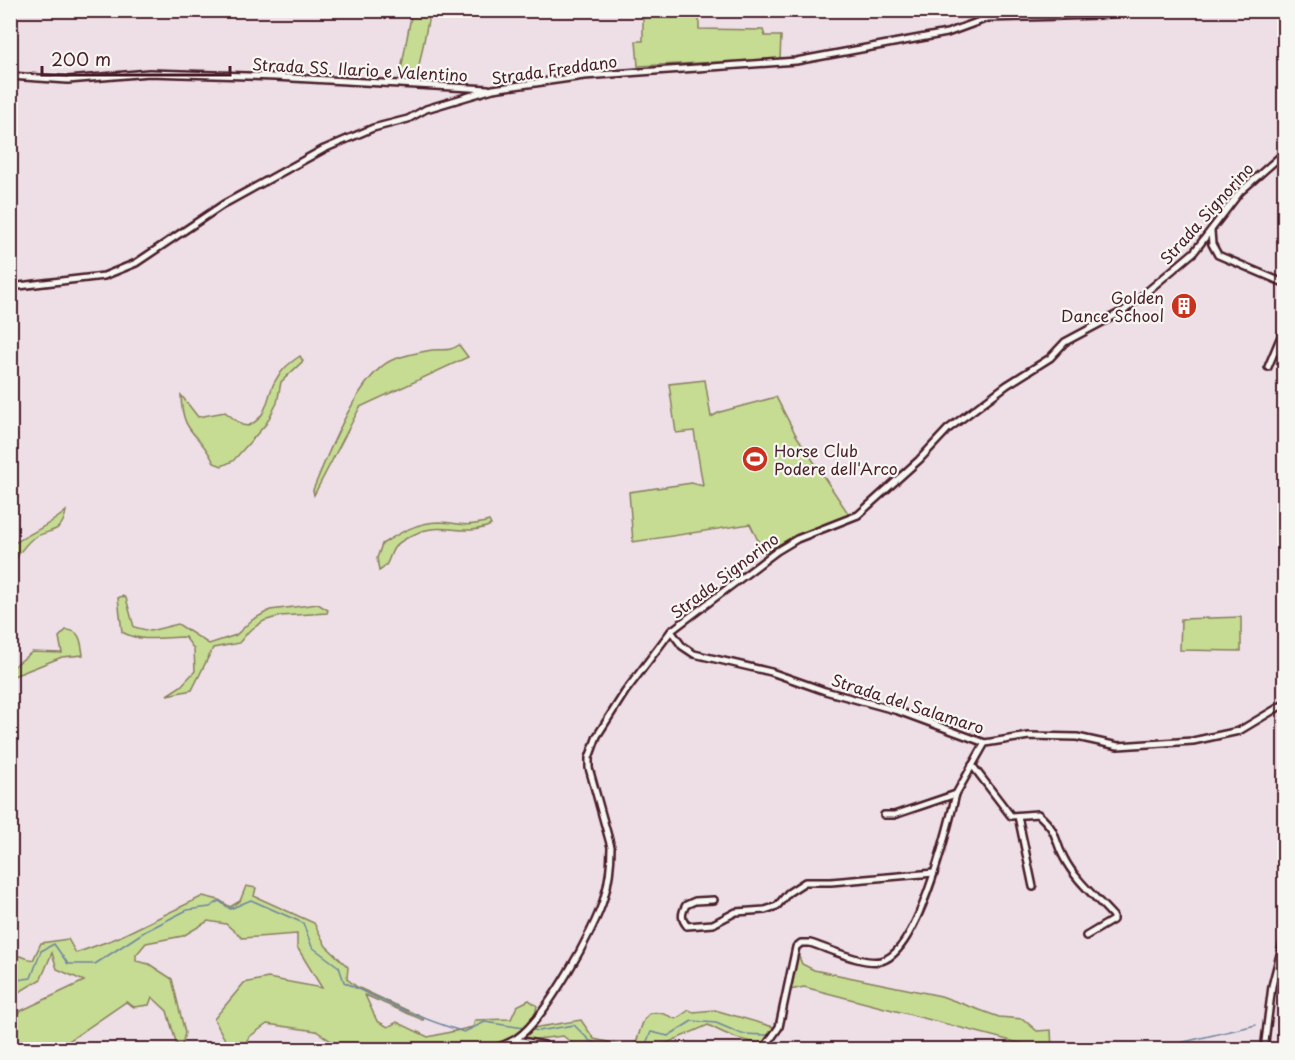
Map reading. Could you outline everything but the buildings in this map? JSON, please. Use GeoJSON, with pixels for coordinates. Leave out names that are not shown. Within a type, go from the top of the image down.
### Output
{"type":"FeatureCollection","features":[{"type":"Feature","properties":{"kind":"street","name":"Strada Freddano"},"geometry":{"type":"LineString","coordinates":[[10,287],[104,276],[136,263],[225,204],[324,148],[373,128],[408,119],[426,109],[493,89],[584,76],[796,61],[947,33],[988,18],[1099,15],[1140,10]]}},
{"type":"Feature","properties":{"kind":"street","name":"Strada SS. Ilario e Valentino"},"geometry":{"type":"LineString","coordinates":[[10,76],[68,80],[149,73],[275,77],[493,89]]}},
{"type":"Feature","properties":{"kind":"street","name":"Strada Signorino"},"geometry":{"type":"LineString","coordinates":[[492,1050],[516,1040],[537,1018],[571,964],[604,899],[611,860],[610,848],[589,768],[592,749],[625,692],[671,632],[777,551],[797,539],[858,515],[920,460],[948,429],[1007,385],[1050,358],[1065,342],[1125,310],[1194,252],[1240,192],[1284,153]]}},
{"type":"Feature","properties":{"kind":"street"},"geometry":{"type":"LineString","coordinates":[[1211,231],[1212,244],[1218,255],[1284,283]]}},
{"type":"Feature","properties":{"kind":"street"},"geometry":{"type":"LineString","coordinates":[[1268,367],[1284,329]]}},
{"type":"Feature","properties":{"kind":"street","name":"Strada del Salamaro"},"geometry":{"type":"LineString","coordinates":[[671,632],[682,646],[694,654],[771,672],[825,692],[898,711],[985,743],[1029,736],[1077,736],[1118,746],[1193,741],[1239,731],[1284,704]]}},
{"type":"Feature","properties":{"kind":"street"},"geometry":{"type":"LineString","coordinates":[[759,1050],[767,1044],[779,1027],[796,947],[801,943],[810,943],[862,960],[881,961],[893,954],[911,930],[934,873],[956,794],[985,743]]}},
{"type":"Feature","properties":{"kind":"street"},"geometry":{"type":"LineString","coordinates":[[972,765],[1011,816],[1038,814],[1046,821],[1056,832],[1063,857],[1073,872],[1113,916],[1113,920],[1086,936]]}},
{"type":"Feature","properties":{"kind":"street"},"geometry":{"type":"LineString","coordinates":[[884,815],[894,815],[956,794]]}},
{"type":"Feature","properties":{"kind":"street"},"geometry":{"type":"LineString","coordinates":[[1018,816],[1033,887]]}},
{"type":"Feature","properties":{"kind":"street"},"geometry":{"type":"LineString","coordinates":[[714,900],[694,901],[686,905],[682,913],[682,921],[687,926],[700,927],[713,924],[736,912],[765,910],[777,906],[788,893],[805,882],[831,882],[934,873]]}},
{"type":"Feature","properties":{"kind":"street"},"geometry":{"type":"LineString","coordinates":[[1264,1050],[1272,987],[1284,939]]}},
{"type":"Feature","properties":{"kind":"street"},"geometry":{"type":"LineString","coordinates":[[516,1040],[544,1045],[548,1050]]}},
{"type":"Feature","properties":{"kind":"green space"},"geometry":{"type":"Polygon","coordinates":[[[412,11],[430,11],[416,81],[399,81],[412,11]]]}},
{"type":"Feature","properties":{"kind":"green space"},"geometry":{"type":"Polygon","coordinates":[[[643,11],[699,11],[699,29],[763,30],[765,36],[781,36],[780,59],[638,66],[636,41],[643,41],[643,11]]]}},
{"type":"Feature","properties":{"kind":"green space"},"geometry":{"type":"Polygon","coordinates":[[[459,345],[468,357],[360,407],[314,495],[313,490],[326,457],[345,418],[367,382],[379,368],[401,357],[432,350],[449,349],[459,345]]]}},
{"type":"Feature","properties":{"kind":"green space"},"geometry":{"type":"Polygon","coordinates":[[[300,356],[303,361],[281,382],[277,403],[266,424],[233,461],[222,466],[214,463],[184,419],[181,395],[198,417],[225,412],[242,425],[248,426],[263,413],[279,375],[300,356]]]}},
{"type":"Feature","properties":{"kind":"green space","name":"Horse Club Podere dell'Arco"},"geometry":{"type":"Polygon","coordinates":[[[705,380],[711,417],[720,412],[776,397],[796,435],[850,516],[795,536],[764,553],[750,524],[633,542],[629,492],[692,483],[703,486],[694,431],[676,433],[669,384],[705,380]]]}},
{"type":"Feature","properties":{"kind":"green space"},"geometry":{"type":"Polygon","coordinates":[[[66,511],[58,528],[32,539],[11,565],[11,545],[66,511]]]}},
{"type":"Feature","properties":{"kind":"green space"},"geometry":{"type":"Polygon","coordinates":[[[489,521],[491,525],[473,530],[439,528],[414,534],[397,545],[383,569],[379,571],[377,558],[382,544],[409,529],[431,522],[468,525],[489,521]]]}},
{"type":"Feature","properties":{"kind":"green space"},"geometry":{"type":"Polygon","coordinates":[[[122,596],[126,598],[134,627],[150,631],[178,624],[209,644],[236,635],[252,620],[270,610],[318,604],[328,610],[327,613],[280,616],[264,621],[249,631],[239,643],[213,648],[192,690],[167,695],[181,686],[195,671],[194,649],[185,637],[153,639],[122,632],[118,598],[122,596]]]}},
{"type":"Feature","properties":{"kind":"green space"},"geometry":{"type":"Polygon","coordinates":[[[1241,617],[1241,651],[1180,650],[1181,619],[1241,617]]]}},
{"type":"Feature","properties":{"kind":"green space"},"geometry":{"type":"Polygon","coordinates":[[[66,630],[77,634],[81,641],[83,655],[62,657],[11,677],[12,668],[32,652],[62,653],[59,637],[66,630]]]}},
{"type":"Feature","properties":{"kind":"green space"},"geometry":{"type":"Polygon","coordinates":[[[246,886],[256,888],[254,896],[314,923],[326,946],[348,967],[347,979],[357,987],[424,1018],[423,1020],[365,995],[377,1021],[388,1027],[397,1022],[428,1037],[473,1027],[475,1020],[511,1019],[517,1006],[529,1000],[537,1006],[534,1019],[519,1035],[487,1049],[343,1049],[316,1031],[267,1024],[249,1037],[242,1049],[230,1049],[214,1019],[244,983],[268,978],[322,988],[297,947],[297,934],[242,938],[226,924],[208,921],[183,936],[146,943],[136,955],[136,961],[149,964],[172,979],[185,1033],[181,1049],[178,1049],[167,1011],[152,997],[149,1005],[134,1007],[126,1002],[57,1049],[11,1049],[10,1016],[84,981],[57,969],[52,953],[41,979],[11,997],[11,958],[20,956],[33,960],[41,943],[68,939],[76,953],[117,938],[203,896],[219,900],[230,907],[240,901],[246,886]]]}},
{"type":"Feature","properties":{"kind":"green space"},"geometry":{"type":"Polygon","coordinates":[[[798,954],[802,964],[814,970],[941,996],[999,1017],[1023,1019],[1037,1031],[1051,1030],[1052,1049],[1034,1049],[1031,1046],[804,987],[790,990],[798,954]]]}},
{"type":"Feature","properties":{"kind":"green space"},"geometry":{"type":"Polygon","coordinates":[[[689,1010],[693,1012],[715,1010],[777,1028],[766,1043],[736,1038],[708,1025],[651,1050],[580,1049],[563,1036],[528,1040],[523,1037],[533,1028],[581,1020],[594,1039],[626,1046],[636,1043],[648,1015],[658,1012],[676,1019],[689,1010]]]}},
{"type":"Feature","properties":{"kind":"waterway"},"geometry":{"type":"LineString","coordinates":[[10,981],[31,978],[41,951],[54,944],[68,964],[95,964],[144,932],[187,910],[210,907],[219,901],[230,909],[251,900],[303,923],[312,947],[339,967],[344,982],[373,996],[418,1016],[464,1032],[485,1022],[524,1028]]}},
{"type":"Feature","properties":{"kind":"waterway"},"geometry":{"type":"LineString","coordinates":[[1276,1021],[1284,1016]]}},
{"type":"Feature","properties":{"kind":"waterway"},"geometry":{"type":"LineString","coordinates":[[611,1048],[644,1048],[651,1032],[668,1036],[692,1021],[716,1023],[742,1034],[767,1035]]}},
{"type":"Feature","properties":{"kind":"waterway"},"geometry":{"type":"LineString","coordinates":[[529,1029],[539,1031],[574,1025],[590,1041],[611,1050]]}},
{"type":"Feature","properties":{"kind":"waterway"},"geometry":{"type":"LineString","coordinates":[[1150,1050],[1256,1025]]}},
{"type":"Feature","properties":{"kind":"waterway"},"geometry":{"type":"LineString","coordinates":[[775,1043],[782,1050]]}},
{"type":"Feature","properties":{"kind":"place","name":"Golden Dance School"},"geometry":{"type":"Point","coordinates":[1184,306]}},
{"type":"Feature","properties":{"kind":"place","name":"Horse Club Podere dell'Arco"},"geometry":{"type":"Point","coordinates":[755,459]}}]}
